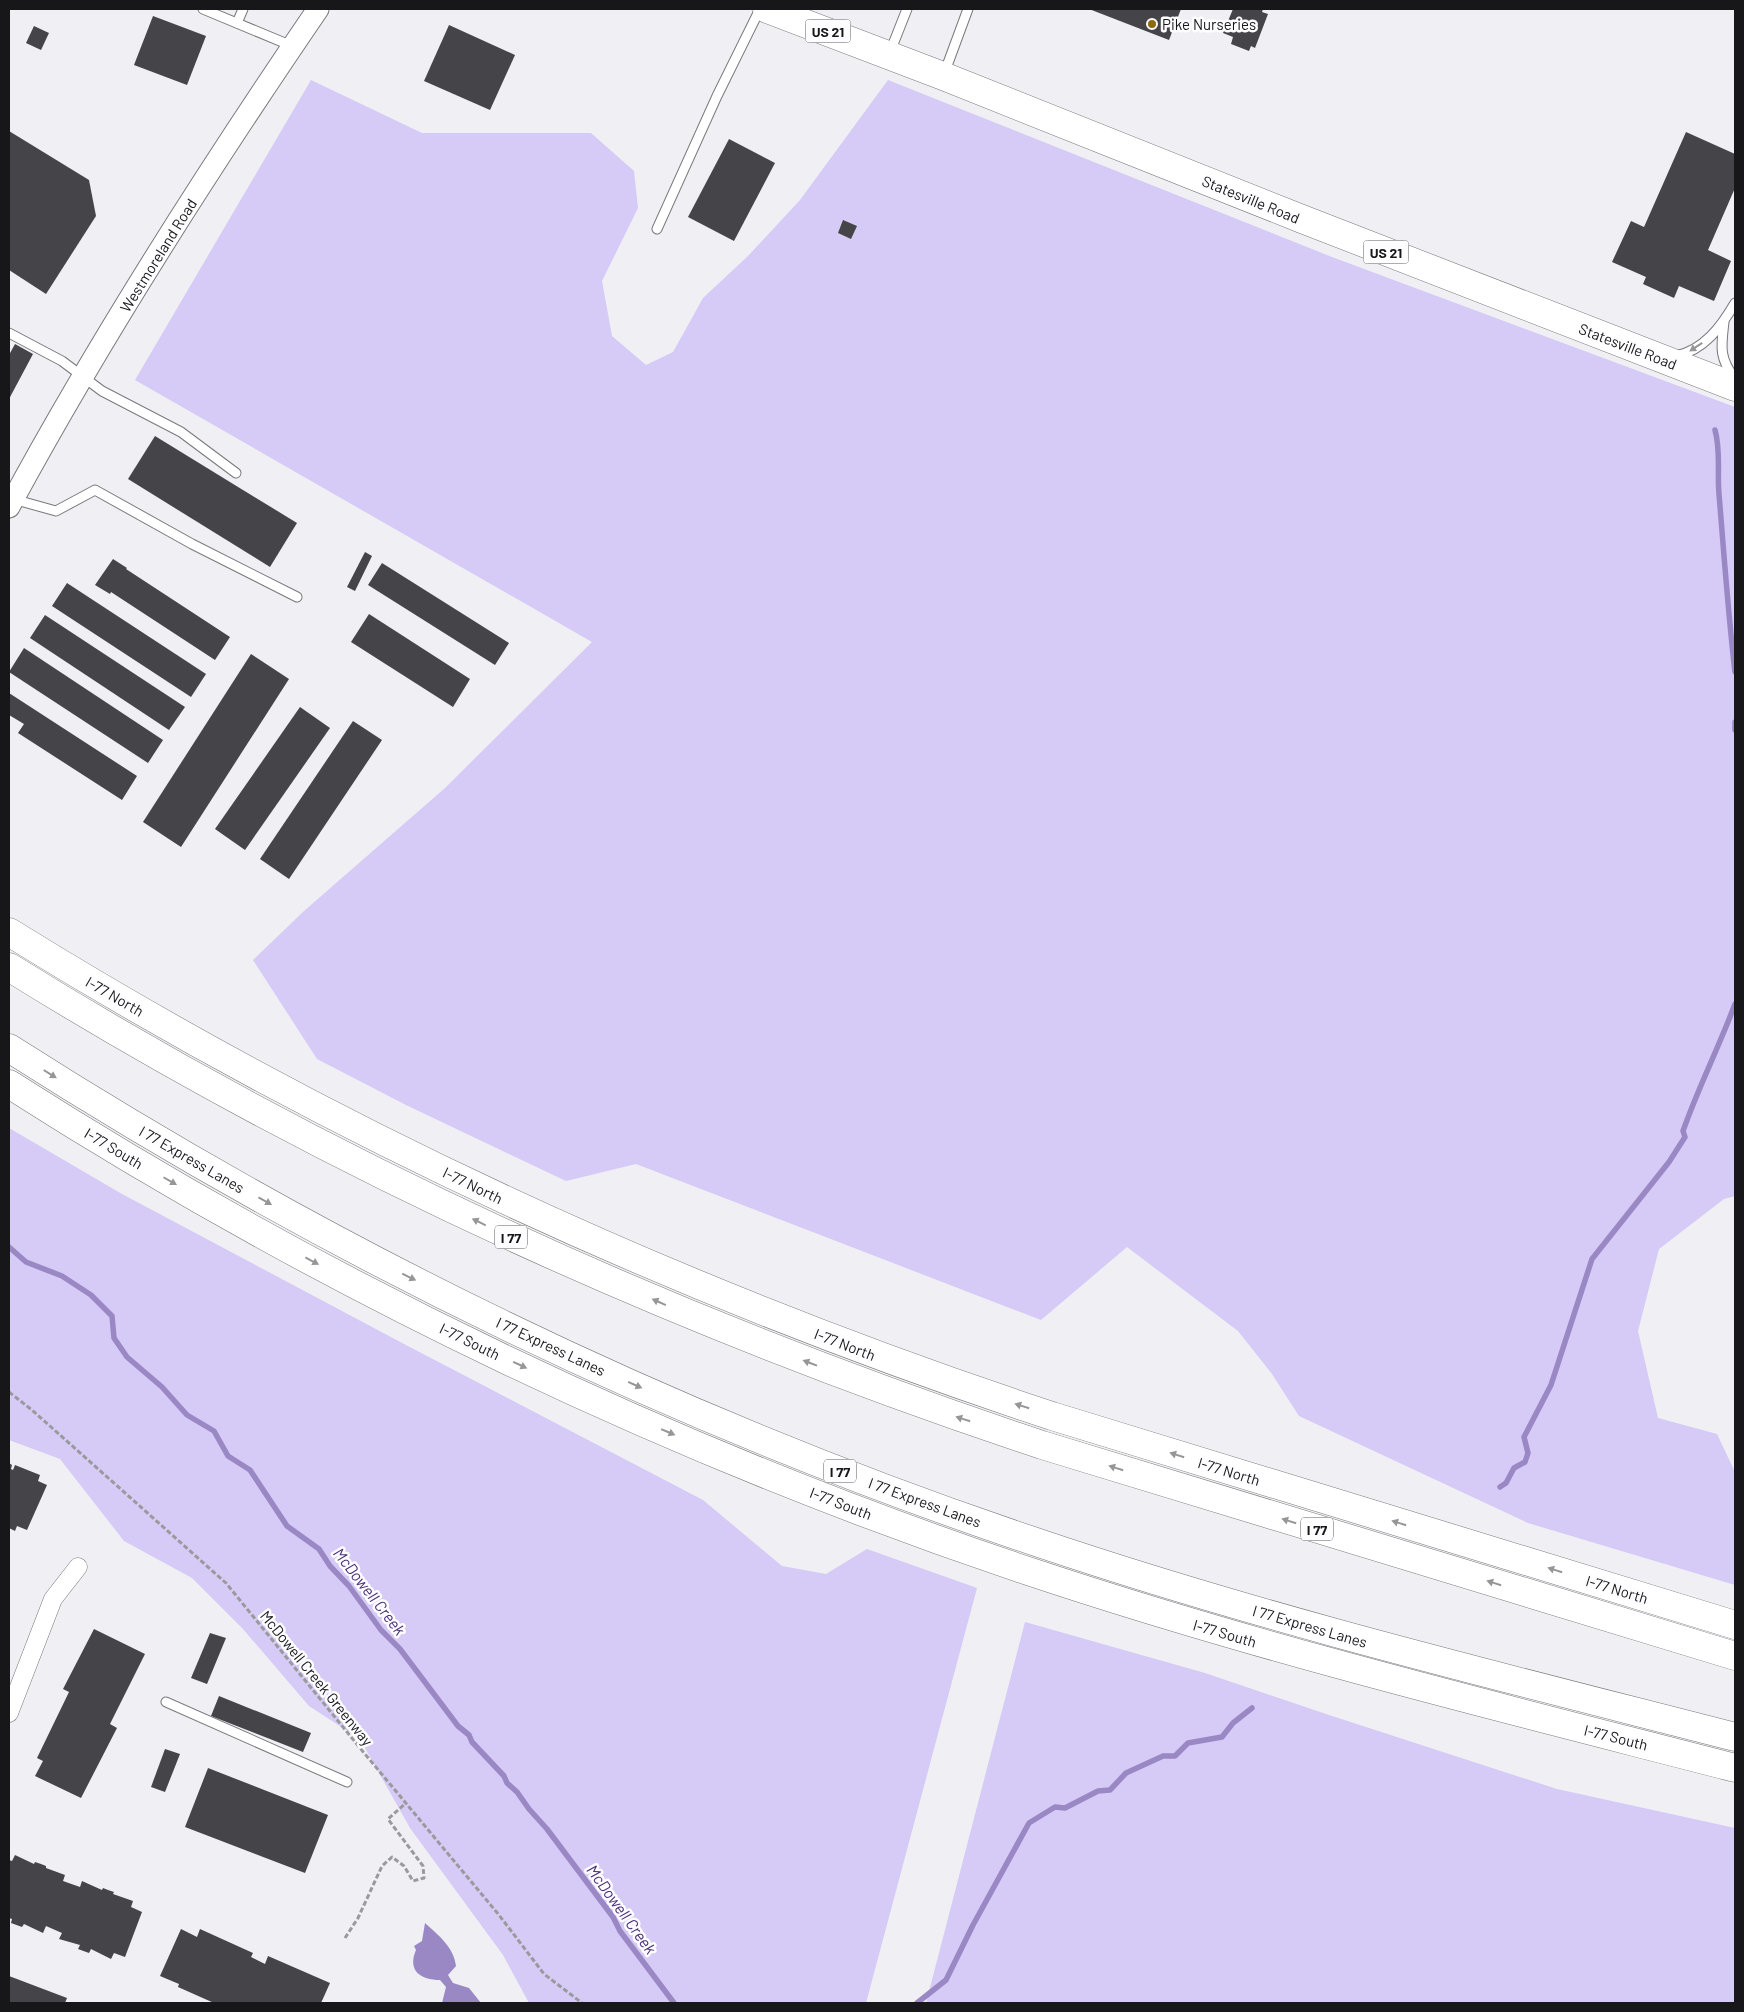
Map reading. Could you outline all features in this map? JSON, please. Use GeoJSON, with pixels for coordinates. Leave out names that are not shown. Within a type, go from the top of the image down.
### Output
{"type":"FeatureCollection","features":[{"type":"Feature","properties":{"kind":"main road","name":"Statesville Road"},"geometry":{"type":"LineString","coordinates":[[767,9],[943,76],[1302,219],[1735,387]]}},
{"type":"Feature","properties":{"kind":"main road","name":"I-77 North"},"geometry":{"type":"LineString","coordinates":[[9,932],[143,1012],[230,1061],[407,1154],[588,1238],[772,1316],[958,1385],[1052,1416],[1735,1625]]}},
{"type":"Feature","properties":{"kind":"main road","name":"I 77"},"geometry":{"type":"LineString","coordinates":[[9,967],[128,1039],[304,1135],[483,1224],[676,1309],[854,1380],[957,1417],[1139,1475],[1735,1656]]}},
{"type":"Feature","properties":{"kind":"main road","name":"I 77 Express Lanes"},"geometry":{"type":"LineString","coordinates":[[9,1048],[126,1121],[212,1171],[386,1266],[476,1311],[602,1370],[748,1434],[818,1462],[1019,1536],[1179,1588],[1350,1637],[1735,1737]]}},
{"type":"Feature","properties":{"kind":"main road","name":"I-77 South"},"geometry":{"type":"LineString","coordinates":[[9,1084],[110,1147],[381,1297],[490,1351],[636,1418],[834,1500],[1027,1571],[1219,1631],[1412,1685],[1735,1768]]}},
{"type":"Feature","properties":{"kind":"main road"},"geometry":{"type":"LineString","coordinates":[[1591,1613],[1687,1626],[1735,1641]]}},
{"type":"Feature","properties":{"kind":"street","name":"Westmoreland Road"},"geometry":{"type":"LineString","coordinates":[[11,503],[83,376],[188,207],[318,9]]}},
{"type":"Feature","properties":{"kind":"street"},"geometry":{"type":"LineString","coordinates":[[9,1713],[53,1599],[78,1567]]}},
{"type":"Feature","properties":{"kind":"lane"},"geometry":{"type":"LineString","coordinates":[[203,9],[292,46]]}},
{"type":"Feature","properties":{"kind":"lane"},"geometry":{"type":"LineString","coordinates":[[238,23],[242,9]]}},
{"type":"Feature","properties":{"kind":"lane"},"geometry":{"type":"LineString","coordinates":[[657,229],[717,96],[760,9]]}},
{"type":"Feature","properties":{"kind":"lane"},"geometry":{"type":"LineString","coordinates":[[889,55],[906,9]]}},
{"type":"Feature","properties":{"kind":"lane"},"geometry":{"type":"LineString","coordinates":[[943,76],[968,9]]}},
{"type":"Feature","properties":{"kind":"lane"},"geometry":{"type":"LineString","coordinates":[[1661,358],[1687,353],[1708,340],[1724,322],[1735,303]]}},
{"type":"Feature","properties":{"kind":"lane"},"geometry":{"type":"LineString","coordinates":[[1724,322],[1721,346],[1725,366],[1735,379]]}},
{"type":"Feature","properties":{"kind":"lane"},"geometry":{"type":"LineString","coordinates":[[9,333],[62,360],[102,391],[181,432],[236,473]]}},
{"type":"Feature","properties":{"kind":"lane"},"geometry":{"type":"LineString","coordinates":[[11,503],[56,510],[95,490],[192,544],[297,597]]}},
{"type":"Feature","properties":{"kind":"lane"},"geometry":{"type":"LineString","coordinates":[[166,1702],[347,1782]]}},
{"type":"Feature","properties":{"kind":"path","name":"McDowell Creek Greenway"},"geometry":{"type":"LineString","coordinates":[[9,1392],[32,1410],[226,1583],[499,1915],[544,1974],[582,2003]]}},
{"type":"Feature","properties":{"kind":"path"},"geometry":{"type":"LineString","coordinates":[[345,1938],[358,1918],[382,1866],[392,1857],[404,1866],[413,1882],[424,1878],[423,1866],[388,1819],[406,1804]]}},
{"type":"Feature","properties":{"kind":"shaded area"},"geometry":{"type":"Polygon","coordinates":[[[311,80],[422,133],[591,133],[634,171],[638,208],[602,281],[612,336],[646,365],[673,352],[703,298],[748,256],[800,200],[888,80],[1332,257],[1735,407],[1735,1196],[1724,1199],[1659,1249],[1638,1331],[1658,1418],[1717,1434],[1735,1472],[1735,1585],[1528,1523],[1299,1416],[1272,1374],[1238,1331],[1127,1247],[1041,1320],[636,1164],[566,1181],[406,1105],[317,1059],[253,960],[304,911],[445,788],[592,642],[135,380],[311,80]]]}},
{"type":"Feature","properties":{"kind":"shaded area"},"geometry":{"type":"Polygon","coordinates":[[[9,1128],[122,1194],[703,1500],[782,1566],[826,1574],[867,1549],[977,1588],[866,2003],[529,2003],[503,1955],[410,1828],[360,1739],[309,1706],[243,1629],[192,1578],[124,1541],[60,1459],[9,1440],[9,1128]]]}},
{"type":"Feature","properties":{"kind":"shaded area"},"geometry":{"type":"Polygon","coordinates":[[[1025,1622],[1205,1673],[1557,1789],[1735,1828],[1735,2003],[926,2003],[1025,1622]]]}},
{"type":"Feature","properties":{"kind":"shaded area"},"geometry":{"type":"Polygon","coordinates":[[[425,1923],[445,1942],[455,1959],[456,1966],[448,1975],[453,1983],[469,1988],[481,2003],[442,2003],[446,1987],[440,1980],[433,1980],[422,1976],[415,1969],[413,1964],[416,1950],[414,1946],[422,1941],[425,1923]]]}},
{"type":"Feature","properties":{"kind":"building","name":"Pike Nurseries"},"geometry":{"type":"Polygon","coordinates":[[[1089,9],[1181,9],[1169,40],[1089,9]]]}},
{"type":"Feature","properties":{"kind":"building"},"geometry":{"type":"Polygon","coordinates":[[[1233,9],[1263,9],[1262,12],[1268,14],[1255,48],[1251,46],[1249,51],[1231,44],[1233,37],[1223,33],[1233,9]]]}},
{"type":"Feature","properties":{"kind":"building"},"geometry":{"type":"Polygon","coordinates":[[[153,16],[206,36],[187,85],[134,65],[153,16]]]}},
{"type":"Feature","properties":{"kind":"building"},"geometry":{"type":"Polygon","coordinates":[[[449,25],[515,55],[490,110],[424,81],[449,25]]]}},
{"type":"Feature","properties":{"kind":"building"},"geometry":{"type":"Polygon","coordinates":[[[34,26],[49,33],[41,50],[26,43],[34,26]]]}},
{"type":"Feature","properties":{"kind":"building"},"geometry":{"type":"Polygon","coordinates":[[[9,131],[89,180],[96,216],[46,294],[9,270],[9,131]]]}},
{"type":"Feature","properties":{"kind":"building"},"geometry":{"type":"Polygon","coordinates":[[[1686,132],[1735,154],[1735,188],[1708,250],[1731,261],[1714,301],[1679,286],[1674,298],[1643,284],[1646,277],[1612,262],[1631,221],[1644,227],[1686,132]]]}},
{"type":"Feature","properties":{"kind":"building"},"geometry":{"type":"Polygon","coordinates":[[[729,139],[775,163],[734,241],[688,217],[729,139]]]}},
{"type":"Feature","properties":{"kind":"building"},"geometry":{"type":"Polygon","coordinates":[[[843,220],[857,226],[851,239],[838,233],[843,220]]]}},
{"type":"Feature","properties":{"kind":"building"},"geometry":{"type":"Polygon","coordinates":[[[15,344],[33,354],[9,399],[9,355],[15,344]]]}},
{"type":"Feature","properties":{"kind":"building"},"geometry":{"type":"Polygon","coordinates":[[[155,436],[297,523],[270,567],[128,479],[155,436]]]}},
{"type":"Feature","properties":{"kind":"building"},"geometry":{"type":"Polygon","coordinates":[[[365,552],[372,556],[355,591],[347,587],[365,552]]]}},
{"type":"Feature","properties":{"kind":"building"},"geometry":{"type":"Polygon","coordinates":[[[113,559],[230,637],[215,660],[111,592],[110,594],[95,585],[113,559]]]}},
{"type":"Feature","properties":{"kind":"building"},"geometry":{"type":"Polygon","coordinates":[[[382,563],[509,643],[495,665],[368,585],[382,563]]]}},
{"type":"Feature","properties":{"kind":"building"},"geometry":{"type":"Polygon","coordinates":[[[67,583],[206,674],[191,697],[52,606],[67,583]]]}},
{"type":"Feature","properties":{"kind":"building"},"geometry":{"type":"Polygon","coordinates":[[[369,614],[470,679],[453,707],[351,642],[369,614]]]}},
{"type":"Feature","properties":{"kind":"building"},"geometry":{"type":"Polygon","coordinates":[[[45,615],[185,707],[169,730],[30,638],[45,615]]]}},
{"type":"Feature","properties":{"kind":"building"},"geometry":{"type":"Polygon","coordinates":[[[24,648],[163,740],[148,763],[9,672],[24,648]]]}},
{"type":"Feature","properties":{"kind":"building"},"geometry":{"type":"Polygon","coordinates":[[[251,654],[289,679],[181,847],[143,822],[251,654]]]}},
{"type":"Feature","properties":{"kind":"building"},"geometry":{"type":"Polygon","coordinates":[[[9,693],[137,776],[122,800],[18,733],[24,724],[9,715],[9,693]]]}},
{"type":"Feature","properties":{"kind":"building"},"geometry":{"type":"Polygon","coordinates":[[[300,707],[330,728],[245,850],[215,829],[300,707]]]}},
{"type":"Feature","properties":{"kind":"building"},"geometry":{"type":"Polygon","coordinates":[[[353,721],[382,740],[289,879],[260,859],[353,721]]]}},
{"type":"Feature","properties":{"kind":"building"},"geometry":{"type":"Polygon","coordinates":[[[9,1463],[12,1465],[11,1469],[13,1470],[15,1465],[40,1475],[38,1481],[47,1485],[27,1530],[17,1526],[15,1531],[9,1528],[9,1463]]]}},
{"type":"Feature","properties":{"kind":"building"},"geometry":{"type":"Polygon","coordinates":[[[94,1629],[145,1654],[110,1724],[117,1728],[81,1798],[35,1776],[43,1761],[37,1758],[69,1692],[63,1689],[94,1629]]]}},
{"type":"Feature","properties":{"kind":"building"},"geometry":{"type":"Polygon","coordinates":[[[210,1633],[226,1638],[207,1684],[191,1678],[210,1633]]]}},
{"type":"Feature","properties":{"kind":"building"},"geometry":{"type":"Polygon","coordinates":[[[219,1696],[311,1733],[303,1752],[211,1716],[219,1696]]]}},
{"type":"Feature","properties":{"kind":"building"},"geometry":{"type":"Polygon","coordinates":[[[165,1749],[180,1754],[165,1792],[151,1787],[165,1749]]]}},
{"type":"Feature","properties":{"kind":"building"},"geometry":{"type":"Polygon","coordinates":[[[208,1768],[328,1815],[305,1873],[185,1827],[208,1768]]]}},
{"type":"Feature","properties":{"kind":"building"},"geometry":{"type":"Polygon","coordinates":[[[15,1855],[65,1875],[63,1881],[80,1887],[82,1881],[133,1901],[131,1907],[142,1912],[125,1957],[114,1953],[111,1959],[91,1949],[89,1953],[78,1949],[80,1945],[59,1939],[62,1933],[46,1926],[43,1933],[24,1924],[22,1927],[11,1923],[12,1919],[9,1918],[9,1860],[12,1861],[15,1855]]]}},
{"type":"Feature","properties":{"kind":"building"},"geometry":{"type":"Polygon","coordinates":[[[181,1929],[197,1937],[200,1929],[253,1953],[251,1957],[265,1964],[268,1956],[330,1983],[321,2003],[214,2003],[178,1987],[179,1984],[160,1976],[181,1929]]]}},
{"type":"Feature","properties":{"kind":"building"},"geometry":{"type":"Polygon","coordinates":[[[9,1976],[67,1998],[65,2003],[9,2003],[9,1976]]]}},
{"type":"Feature","properties":{"kind":"waterway"},"geometry":{"type":"LineString","coordinates":[[1715,430],[1718,446],[1719,494],[1735,672]]}},
{"type":"Feature","properties":{"kind":"waterway"},"geometry":{"type":"LineString","coordinates":[[1735,722],[1735,730]]}},
{"type":"Feature","properties":{"kind":"waterway"},"geometry":{"type":"LineString","coordinates":[[1500,1487],[1506,1483],[1514,1468],[1525,1462],[1528,1453],[1524,1437],[1551,1385],[1592,1259],[1669,1162],[1685,1137],[1683,1131],[1689,1115],[1735,1004]]}},
{"type":"Feature","properties":{"kind":"waterway","name":"McDowell Creek"},"geometry":{"type":"LineString","coordinates":[[9,1247],[26,1262],[62,1276],[91,1295],[112,1316],[114,1338],[127,1357],[162,1387],[187,1415],[214,1431],[228,1456],[250,1470],[287,1526],[319,1549],[330,1566],[349,1586],[381,1630],[400,1649],[458,1726],[469,1735],[472,1742],[504,1776],[507,1783],[517,1792],[547,1829],[674,2003]]}},
{"type":"Feature","properties":{"kind":"waterway"},"geometry":{"type":"LineString","coordinates":[[917,2003],[946,1980],[973,1925],[1029,1823],[1055,1807],[1065,1808],[1098,1791],[1110,1790],[1126,1773],[1163,1756],[1175,1756],[1188,1743],[1222,1737],[1233,1723],[1252,1708]]}},
{"type":"Feature","properties":{"kind":"place","name":"Pike Nurseries"},"geometry":{"type":"Point","coordinates":[1152,24]}}]}
